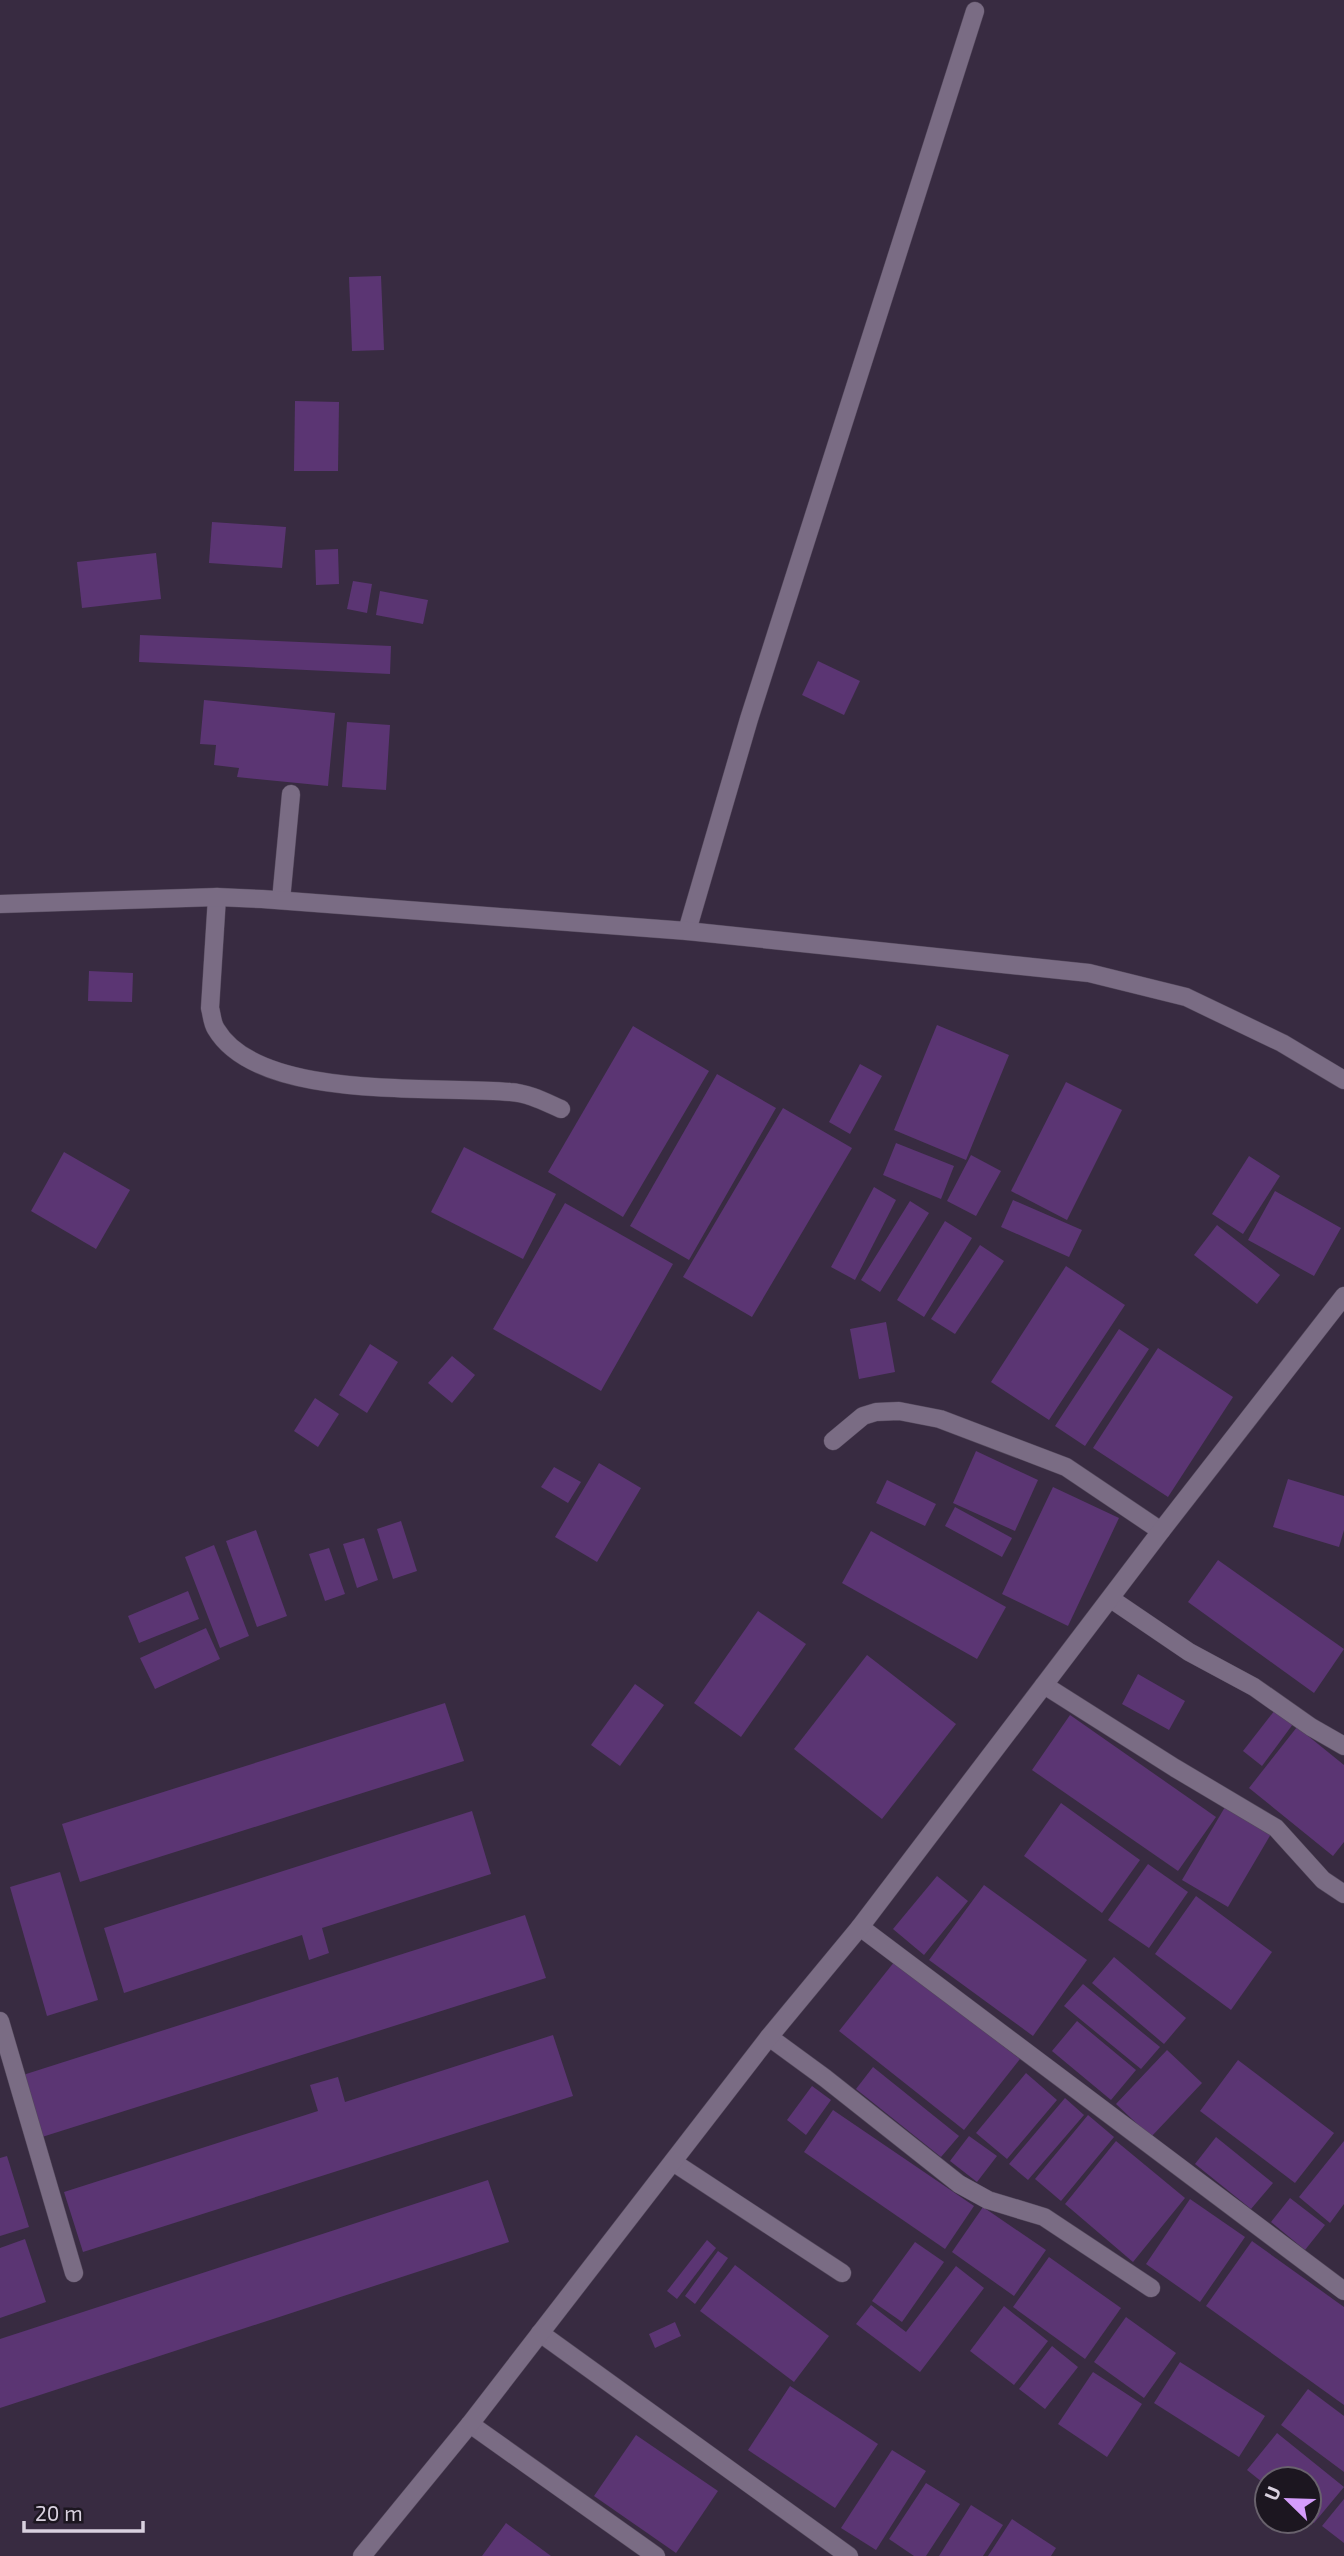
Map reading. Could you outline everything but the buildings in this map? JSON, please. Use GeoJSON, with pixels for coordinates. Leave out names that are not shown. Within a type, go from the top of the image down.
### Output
{"type":"FeatureCollection","features":[{"type":"Feature","properties":{"kind":"street"},"geometry":{"type":"LineString","coordinates":[[687,931],[758,692],[975,10]]}},
{"type":"Feature","properties":{"kind":"street"},"geometry":{"type":"LineString","coordinates":[[281,900],[291,794]]}},
{"type":"Feature","properties":{"kind":"street"},"geometry":{"type":"LineString","coordinates":[[0,904],[217,897],[281,900],[687,931],[1089,973],[1186,997],[1282,1043],[1344,1080]]}},
{"type":"Feature","properties":{"kind":"street"},"geometry":{"type":"LineString","coordinates":[[217,897],[211,1008],[214,1026],[237,1053],[256,1063],[310,1080],[429,1090],[511,1092],[525,1094],[561,1109]]}},
{"type":"Feature","properties":{"kind":"street"},"geometry":{"type":"LineString","coordinates":[[362,2556],[470,2424],[769,2037],[860,1927],[1161,1531],[1344,1296]]}},
{"type":"Feature","properties":{"kind":"street"},"geometry":{"type":"LineString","coordinates":[[834,1441],[863,1416],[876,1412],[899,1412],[940,1419],[1066,1467],[1161,1531]]}},
{"type":"Feature","properties":{"kind":"street"},"geometry":{"type":"LineString","coordinates":[[1111,1599],[1188,1653],[1254,1687],[1311,1727],[1344,1746]]}},
{"type":"Feature","properties":{"kind":"street"},"geometry":{"type":"LineString","coordinates":[[1044,1685],[1276,1828],[1323,1880],[1344,1894]]}},
{"type":"Feature","properties":{"kind":"street"},"geometry":{"type":"LineString","coordinates":[[860,1927],[1344,2291]]}},
{"type":"Feature","properties":{"kind":"street"},"geometry":{"type":"LineString","coordinates":[[0,2021],[74,2273]]}},
{"type":"Feature","properties":{"kind":"street"},"geometry":{"type":"LineString","coordinates":[[769,2037],[835,2085],[959,2184],[988,2200],[1044,2217],[1151,2288]]}},
{"type":"Feature","properties":{"kind":"street"},"geometry":{"type":"LineString","coordinates":[[673,2162],[842,2273]]}},
{"type":"Feature","properties":{"kind":"street"},"geometry":{"type":"LineString","coordinates":[[540,2333],[849,2556]]}},
{"type":"Feature","properties":{"kind":"street"},"geometry":{"type":"LineString","coordinates":[[470,2424],[656,2556]]}}]}
